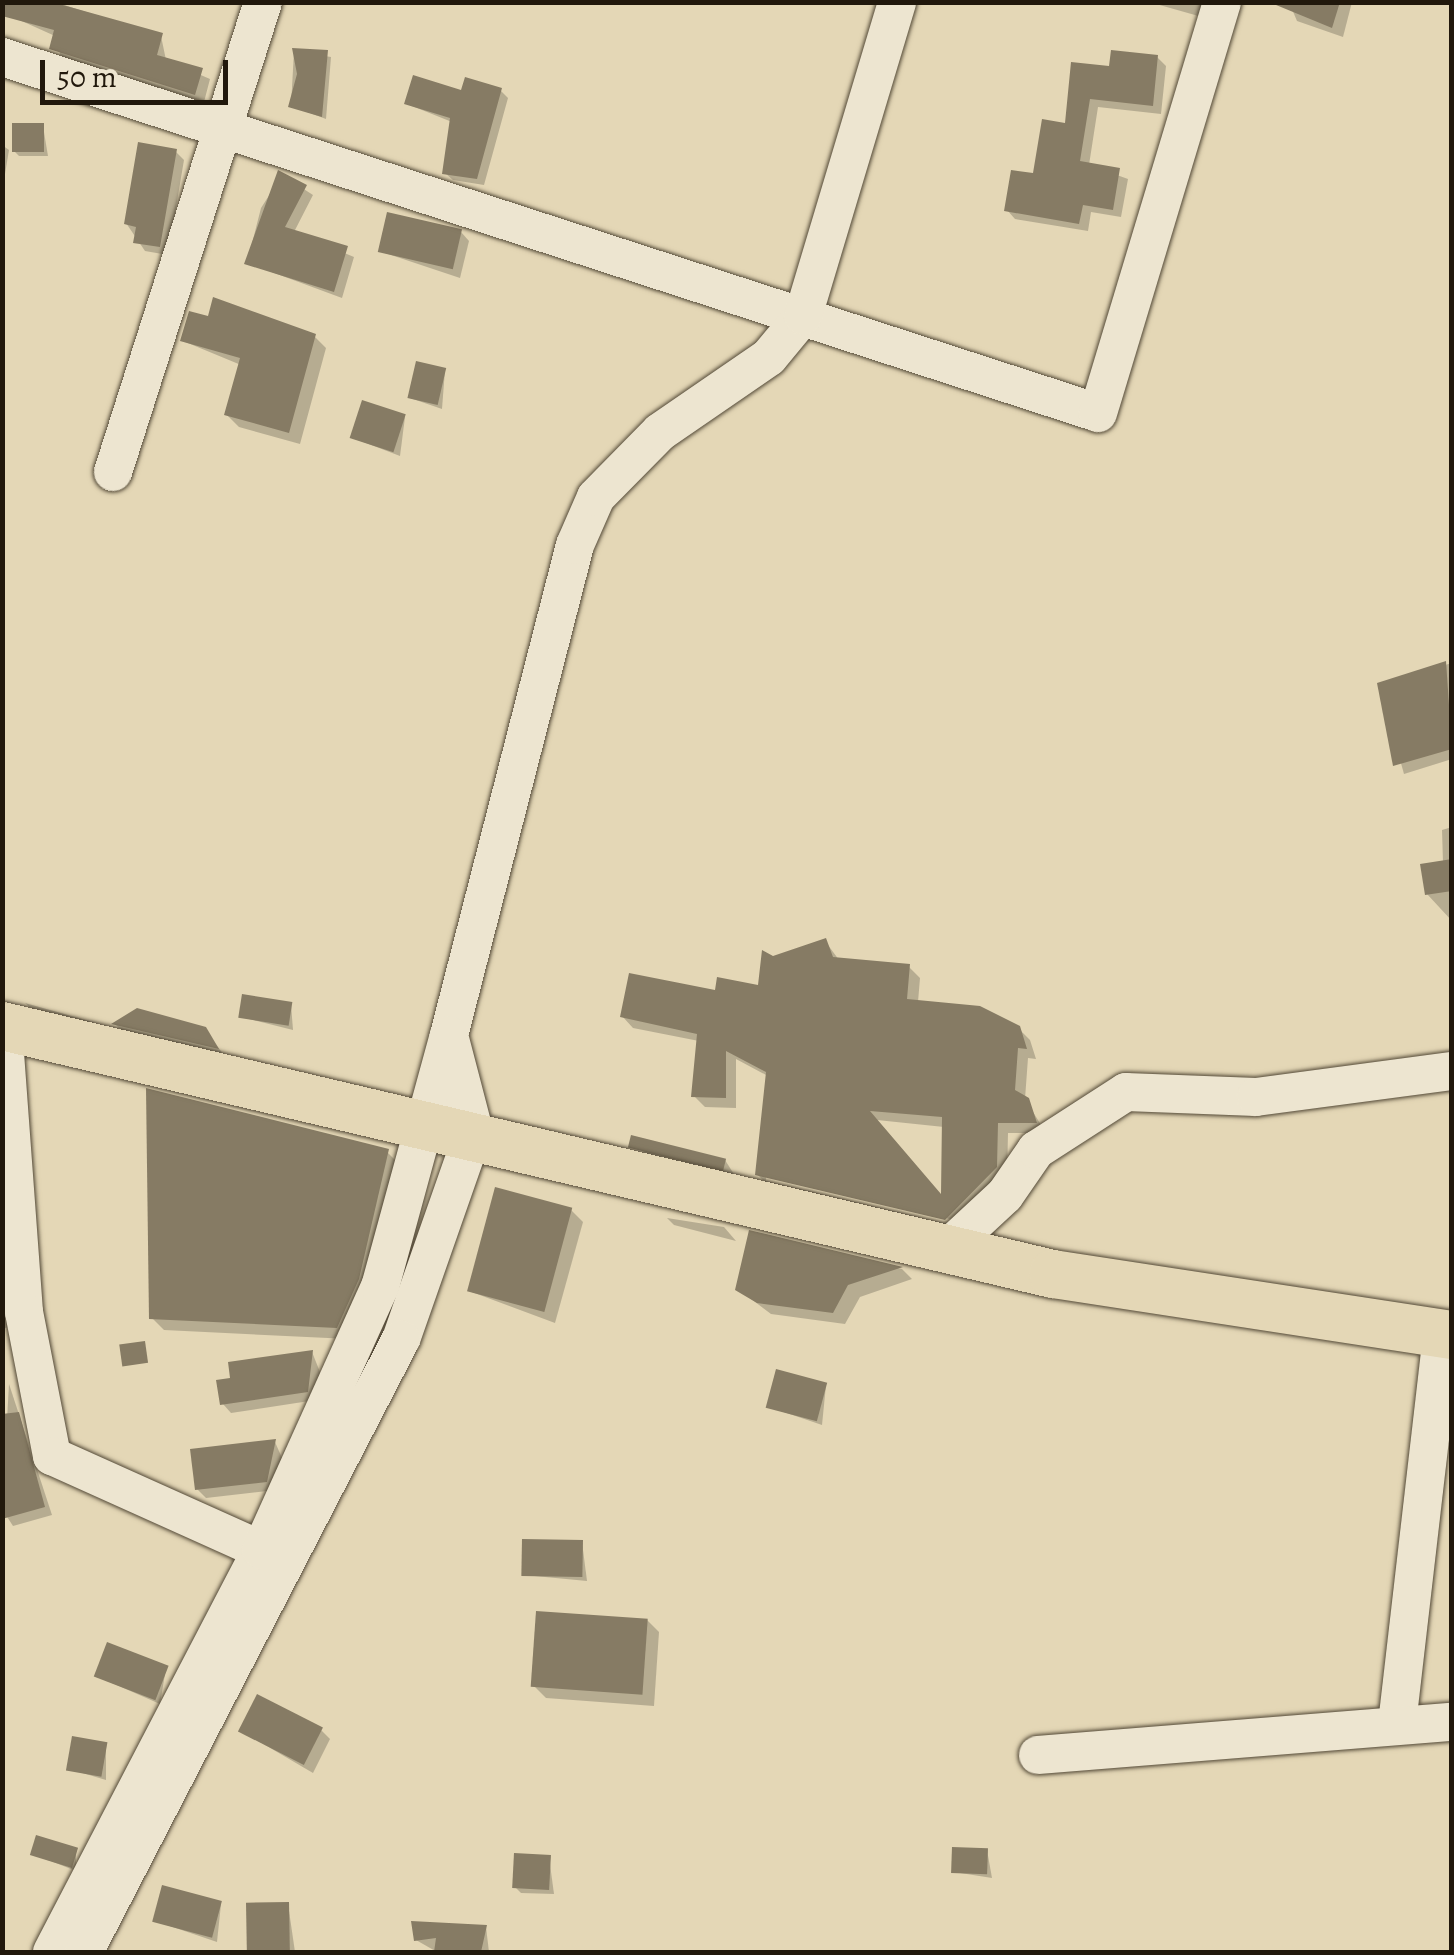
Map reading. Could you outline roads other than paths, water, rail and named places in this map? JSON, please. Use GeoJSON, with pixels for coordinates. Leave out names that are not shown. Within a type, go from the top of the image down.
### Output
{"type":"FeatureCollection","features":[{"type":"Feature","properties":{"kind":"main road"},"geometry":{"type":"LineString","coordinates":[[3,1026],[474,1131],[949,1247],[1167,1295],[1447,1335]]}},
{"type":"Feature","properties":{"kind":"street"},"geometry":{"type":"LineString","coordinates":[[112,472],[263,2]]}},
{"type":"Feature","properties":{"kind":"street"},"geometry":{"type":"LineString","coordinates":[[52,1952],[262,1550],[380,1287],[575,545],[596,497],[660,432],[769,358],[803,316],[897,2]]}},
{"type":"Feature","properties":{"kind":"street"},"geometry":{"type":"LineString","coordinates":[[2,57],[226,126],[1098,412],[1222,2]]}},
{"type":"Feature","properties":{"kind":"street"},"geometry":{"type":"LineString","coordinates":[[3,1026],[13,1314],[52,1456],[262,1550]]}},
{"type":"Feature","properties":{"kind":"street"},"geometry":{"type":"LineString","coordinates":[[84,1952],[401,1339],[474,1131],[449,1034]]}},
{"type":"Feature","properties":{"kind":"street"},"geometry":{"type":"LineString","coordinates":[[949,1247],[1006,1195],[1036,1150],[1126,1092],[1256,1097],[1452,1071]]}},
{"type":"Feature","properties":{"kind":"street"},"geometry":{"type":"LineString","coordinates":[[1397,1724],[1447,1335]]}},
{"type":"Feature","properties":{"kind":"street"},"geometry":{"type":"LineString","coordinates":[[1038,1755],[1452,1722]]}}]}
